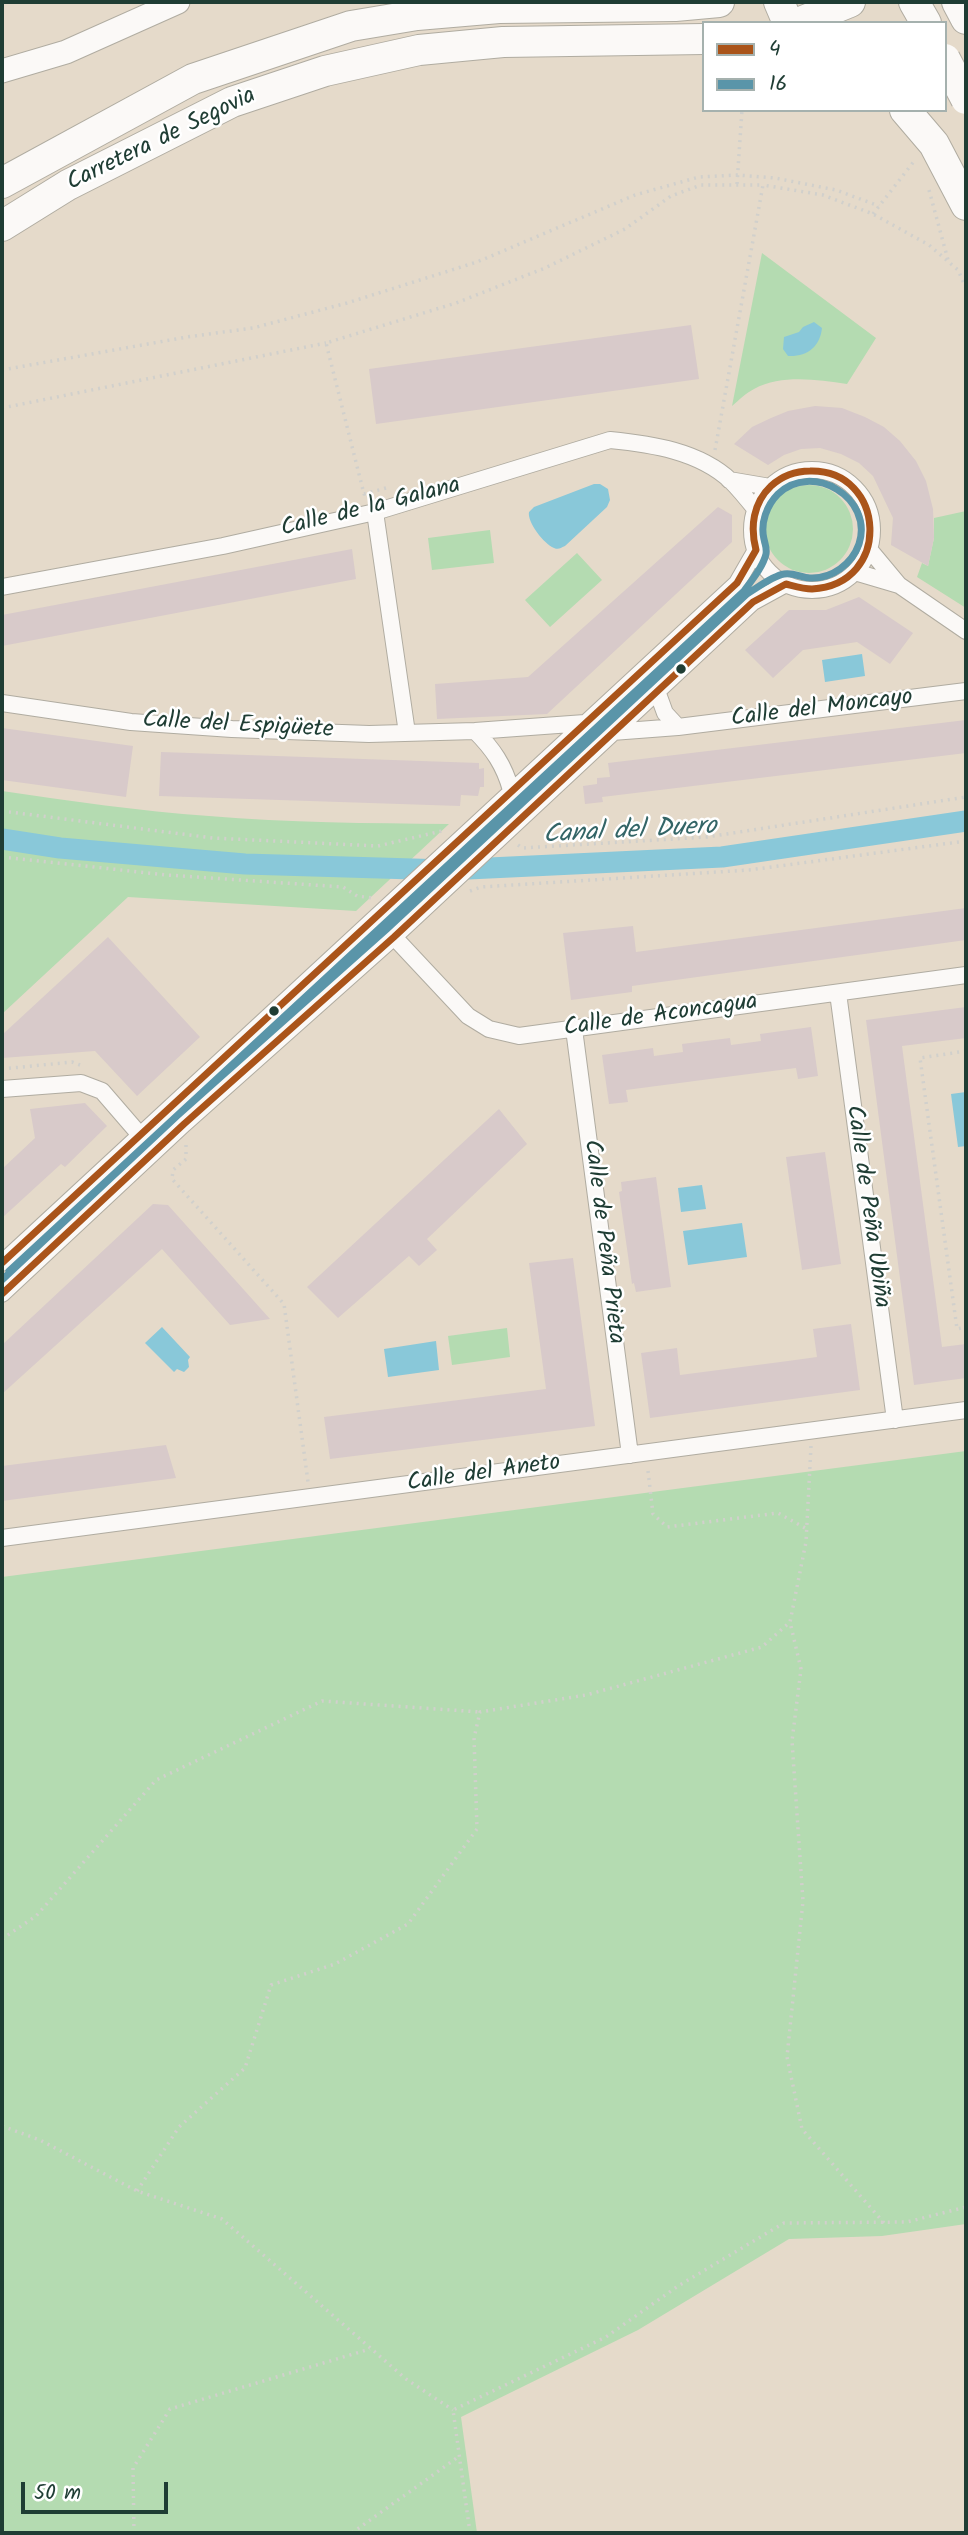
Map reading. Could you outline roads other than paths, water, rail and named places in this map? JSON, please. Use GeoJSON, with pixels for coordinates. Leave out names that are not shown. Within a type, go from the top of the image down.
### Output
{"type":"FeatureCollection","features":[{"type":"Feature","properties":{"kind":"highway","name":"Carretera de Segovia"},"geometry":{"type":"LineString","coordinates":[[2,183],[193,79],[351,26],[417,15],[499,8],[675,6],[719,2]]}},
{"type":"Feature","properties":{"kind":"highway"},"geometry":{"type":"LineString","coordinates":[[779,2],[787,21]]}},
{"type":"Feature","properties":{"kind":"highway"},"geometry":{"type":"LineString","coordinates":[[803,21],[850,2]]}},
{"type":"Feature","properties":{"kind":"highway"},"geometry":{"type":"LineString","coordinates":[[915,2],[925,21]]}},
{"type":"Feature","properties":{"kind":"highway"},"geometry":{"type":"LineString","coordinates":[[957,2],[966,19]]}},
{"type":"Feature","properties":{"kind":"highway","name":"Carretera de Segovia"},"geometry":{"type":"LineString","coordinates":[[2,226],[68,185],[232,102],[325,71],[419,50],[503,42],[702,40]]}},
{"type":"Feature","properties":{"kind":"highway"},"geometry":{"type":"LineString","coordinates":[[947,64],[966,99]]}},
{"type":"Feature","properties":{"kind":"highway"},"geometry":{"type":"LineString","coordinates":[[947,83],[966,75]]}},
{"type":"Feature","properties":{"kind":"highway"},"geometry":{"type":"LineString","coordinates":[[907,112],[934,144],[966,205]]}},
{"type":"Feature","properties":{"kind":"street"},"geometry":{"type":"LineString","coordinates":[[2,71],[66,52],[178,2]]}},
{"type":"Feature","properties":{"kind":"street","name":"Calle de la Galana"},"geometry":{"type":"LineString","coordinates":[[2,587],[223,545],[375,512],[610,440],[648,443],[708,465],[730,480],[756,510]]}},
{"type":"Feature","properties":{"kind":"street"},"geometry":{"type":"LineString","coordinates":[[805,470],[823,471],[845,480],[859,493],[869,511],[872,525],[869,549],[855,572],[843,581],[824,589],[807,590],[786,584],[767,569],[756,550],[752,523],[756,510],[770,487],[783,477],[805,470]]}},
{"type":"Feature","properties":{"kind":"street","name":"Calle de la Galana"},"geometry":{"type":"LineString","coordinates":[[730,480],[770,487]]}},
{"type":"Feature","properties":{"kind":"street"},"geometry":{"type":"LineString","coordinates":[[375,512],[407,733]]}},
{"type":"Feature","properties":{"kind":"street"},"geometry":{"type":"LineString","coordinates":[[869,549],[899,585],[966,631]]}},
{"type":"Feature","properties":{"kind":"street"},"geometry":{"type":"LineString","coordinates":[[2,1263],[737,583],[756,550]]}},
{"type":"Feature","properties":{"kind":"street"},"geometry":{"type":"LineString","coordinates":[[855,572],[899,585]]}},
{"type":"Feature","properties":{"kind":"street"},"geometry":{"type":"LineString","coordinates":[[2,1294],[177,1130],[394,937],[753,602],[786,584]]}},
{"type":"Feature","properties":{"kind":"street"},"geometry":{"type":"LineString","coordinates":[[657,691],[665,713],[678,727]]}},
{"type":"Feature","properties":{"kind":"street","name":"Calle del Moncayo"},"geometry":{"type":"LineString","coordinates":[[612,732],[678,727],[966,691]]}},
{"type":"Feature","properties":{"kind":"street","name":"Calle del Espigüete"},"geometry":{"type":"LineString","coordinates":[[2,703],[131,722],[369,734],[475,731],[585,723]]}},
{"type":"Feature","properties":{"kind":"street"},"geometry":{"type":"LineString","coordinates":[[475,731],[499,759],[512,790]]}},
{"type":"Feature","properties":{"kind":"street","name":"Calle de Aconcagua"},"geometry":{"type":"LineString","coordinates":[[394,937],[468,1016],[489,1029],[519,1036],[966,975]]}},
{"type":"Feature","properties":{"kind":"street","name":"Calle de Peña Ubiña"},"geometry":{"type":"LineString","coordinates":[[838,993],[895,1420]]}},
{"type":"Feature","properties":{"kind":"street","name":"Calle de Peña Prieta"},"geometry":{"type":"LineString","coordinates":[[574,1029],[630,1455]]}},
{"type":"Feature","properties":{"kind":"street"},"geometry":{"type":"LineString","coordinates":[[2,1089],[81,1083],[102,1091],[140,1135]]}},
{"type":"Feature","properties":{"kind":"street","name":"Calle del Aneto"},"geometry":{"type":"LineString","coordinates":[[2,1538],[966,1410]]}},
{"type":"Feature","properties":{"kind":"water"},"geometry":{"type":"Polygon","coordinates":[[[814,322],[822,328],[819,341],[807,353],[788,356],[783,349],[784,337],[799,332],[814,322]]]}},
{"type":"Feature","properties":{"kind":"water"},"geometry":{"type":"Polygon","coordinates":[[[594,484],[608,489],[610,500],[607,507],[565,546],[557,549],[550,546],[533,527],[529,512],[534,507],[594,484]]]}},
{"type":"Feature","properties":{"kind":"water"},"geometry":{"type":"Polygon","coordinates":[[[862,654],[865,676],[825,682],[822,660],[862,654]]]}},
{"type":"Feature","properties":{"kind":"water"},"geometry":{"type":"Polygon","coordinates":[[[966,1092],[966,1146],[958,1147],[951,1094],[966,1092]]]}},
{"type":"Feature","properties":{"kind":"water"},"geometry":{"type":"Polygon","coordinates":[[[702,1185],[706,1209],[681,1212],[678,1188],[702,1185]]]}},
{"type":"Feature","properties":{"kind":"water"},"geometry":{"type":"Polygon","coordinates":[[[742,1223],[747,1257],[688,1265],[683,1231],[742,1223]]]}},
{"type":"Feature","properties":{"kind":"water"},"geometry":{"type":"Polygon","coordinates":[[[162,1327],[190,1357],[189,1367],[184,1372],[177,1369],[174,1372],[145,1343],[162,1327]]]}},
{"type":"Feature","properties":{"kind":"water"},"geometry":{"type":"Polygon","coordinates":[[[436,1341],[439,1370],[388,1377],[384,1349],[436,1341]]]}},
{"type":"Feature","properties":{"kind":"waterway","name":"Canal del Duero"},"geometry":{"type":"LineString","coordinates":[[2,839],[60,848],[245,864],[447,870],[722,857],[966,821]]}}]}
